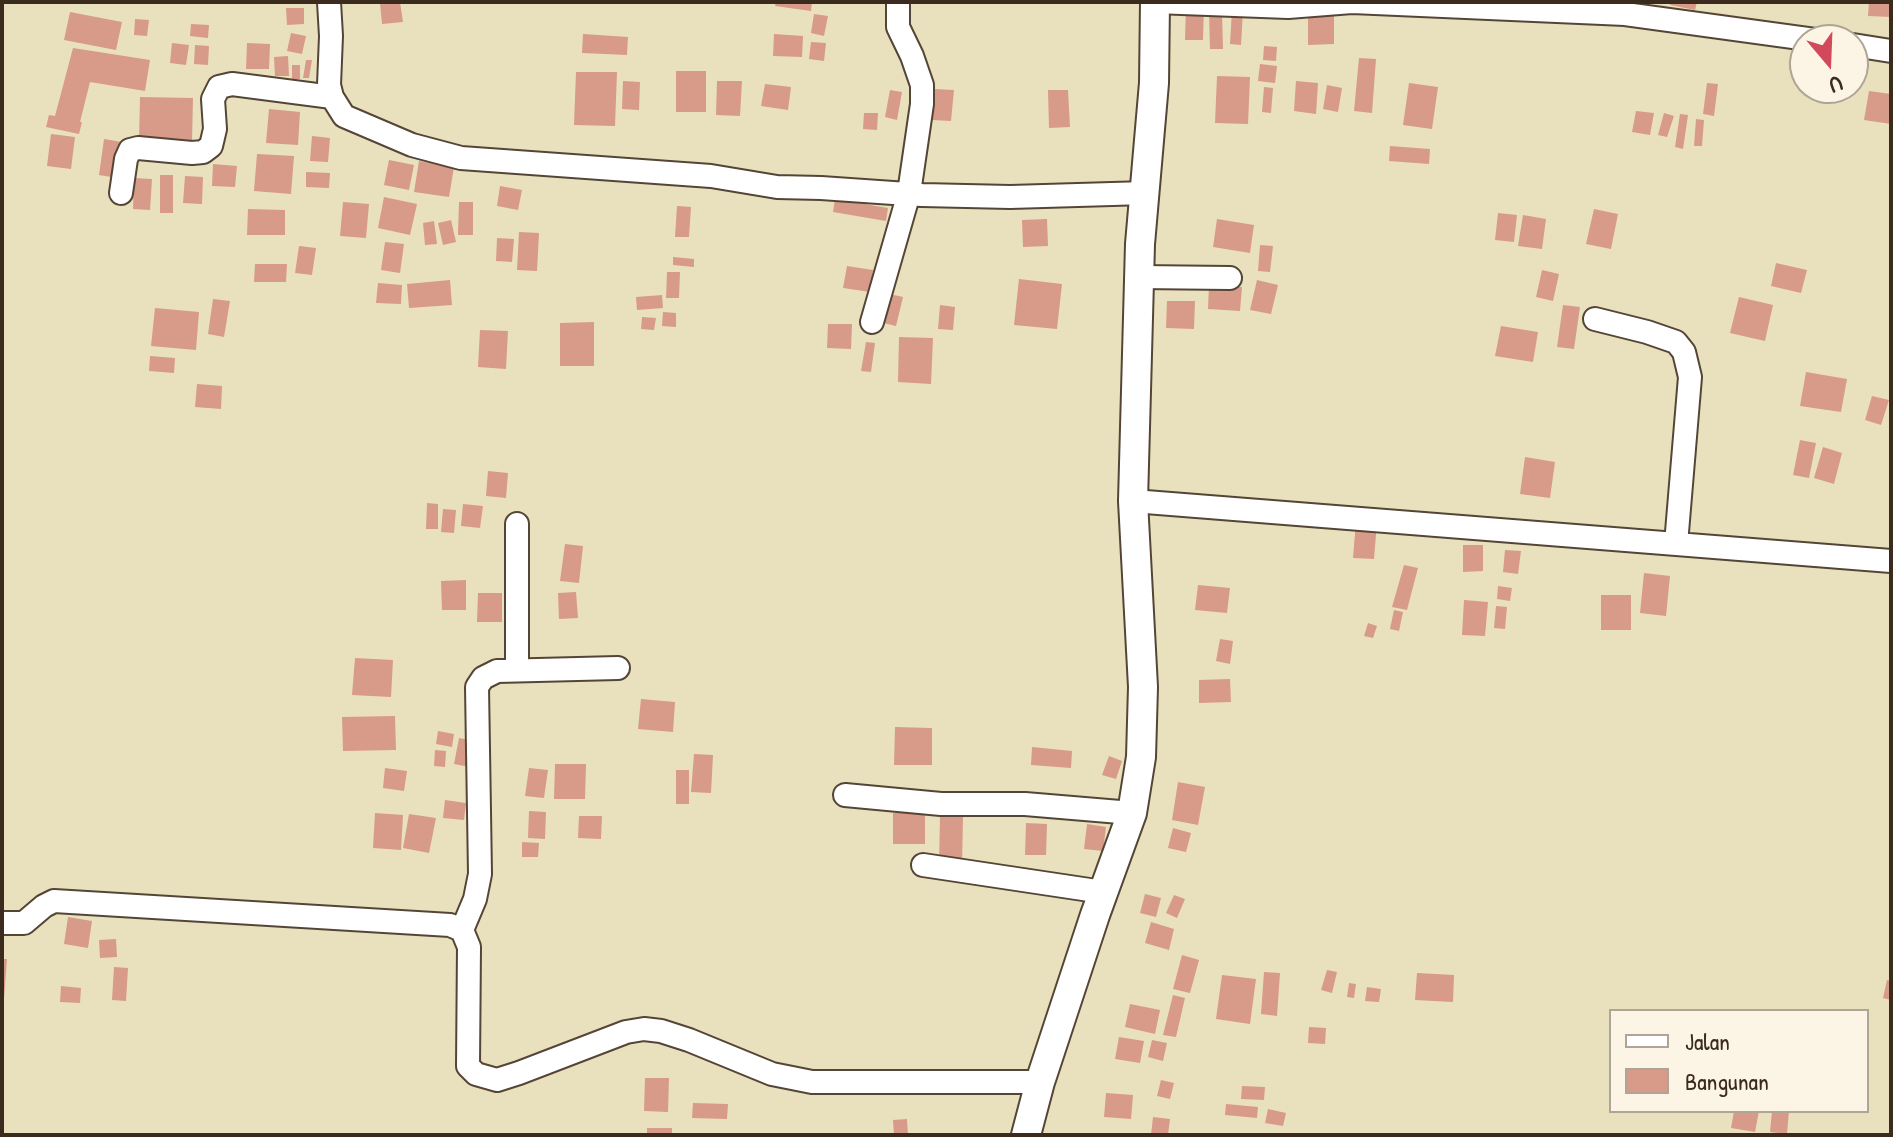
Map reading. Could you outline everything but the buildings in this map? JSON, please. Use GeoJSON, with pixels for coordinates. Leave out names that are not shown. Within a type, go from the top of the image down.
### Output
{"type":"FeatureCollection","features":[{"type":"Feature","properties":{"kind":"main road"},"geometry":{"type":"LineString","coordinates":[[1026,1135],[1040,1082],[1132,813],[1141,757],[1143,687],[1133,501],[1140,244],[1154,83],[1155,2]]}},
{"type":"Feature","properties":{"kind":"street"},"geometry":{"type":"LineString","coordinates":[[329,2],[329,85],[332,97],[344,116],[412,145],[461,158],[711,176],[777,187],[922,195],[1010,197],[1146,193]]}},
{"type":"Feature","properties":{"kind":"street"},"geometry":{"type":"LineString","coordinates":[[872,322],[909,193],[922,104],[922,85],[898,27],[898,2]]}},
{"type":"Feature","properties":{"kind":"street"},"geometry":{"type":"LineString","coordinates":[[1155,2],[1288,7],[1352,2],[1625,14],[1789,36]]}},
{"type":"Feature","properties":{"kind":"street"},"geometry":{"type":"LineString","coordinates":[[1869,48],[1891,51]]}},
{"type":"Feature","properties":{"kind":"street"},"geometry":{"type":"LineString","coordinates":[[121,193],[130,150],[192,153],[203,152],[211,146],[215,129],[213,99],[219,87],[232,84],[332,97]]}},
{"type":"Feature","properties":{"kind":"street"},"geometry":{"type":"LineString","coordinates":[[1139,277],[1230,278]]}},
{"type":"Feature","properties":{"kind":"street"},"geometry":{"type":"LineString","coordinates":[[1595,319],[1676,342],[1684,352],[1690,377],[1676,544]]}},
{"type":"Feature","properties":{"kind":"street"},"geometry":{"type":"LineString","coordinates":[[1133,501],[1891,561]]}},
{"type":"Feature","properties":{"kind":"street"},"geometry":{"type":"LineString","coordinates":[[517,524],[517,670]]}},
{"type":"Feature","properties":{"kind":"street"},"geometry":{"type":"LineString","coordinates":[[462,930],[475,899],[480,874],[477,687],[483,678],[497,671],[618,668]]}},
{"type":"Feature","properties":{"kind":"street"},"geometry":{"type":"LineString","coordinates":[[845,795],[941,804],[1025,804],[1132,813]]}},
{"type":"Feature","properties":{"kind":"street"},"geometry":{"type":"LineString","coordinates":[[923,865],[1103,892]]}},
{"type":"Feature","properties":{"kind":"street"},"geometry":{"type":"LineString","coordinates":[[2,923],[24,923],[54,901],[450,925],[462,930],[469,947],[468,1066],[476,1074],[497,1080],[626,1032],[644,1029],[689,1040],[772,1074],[812,1082],[1040,1082]]}}]}
